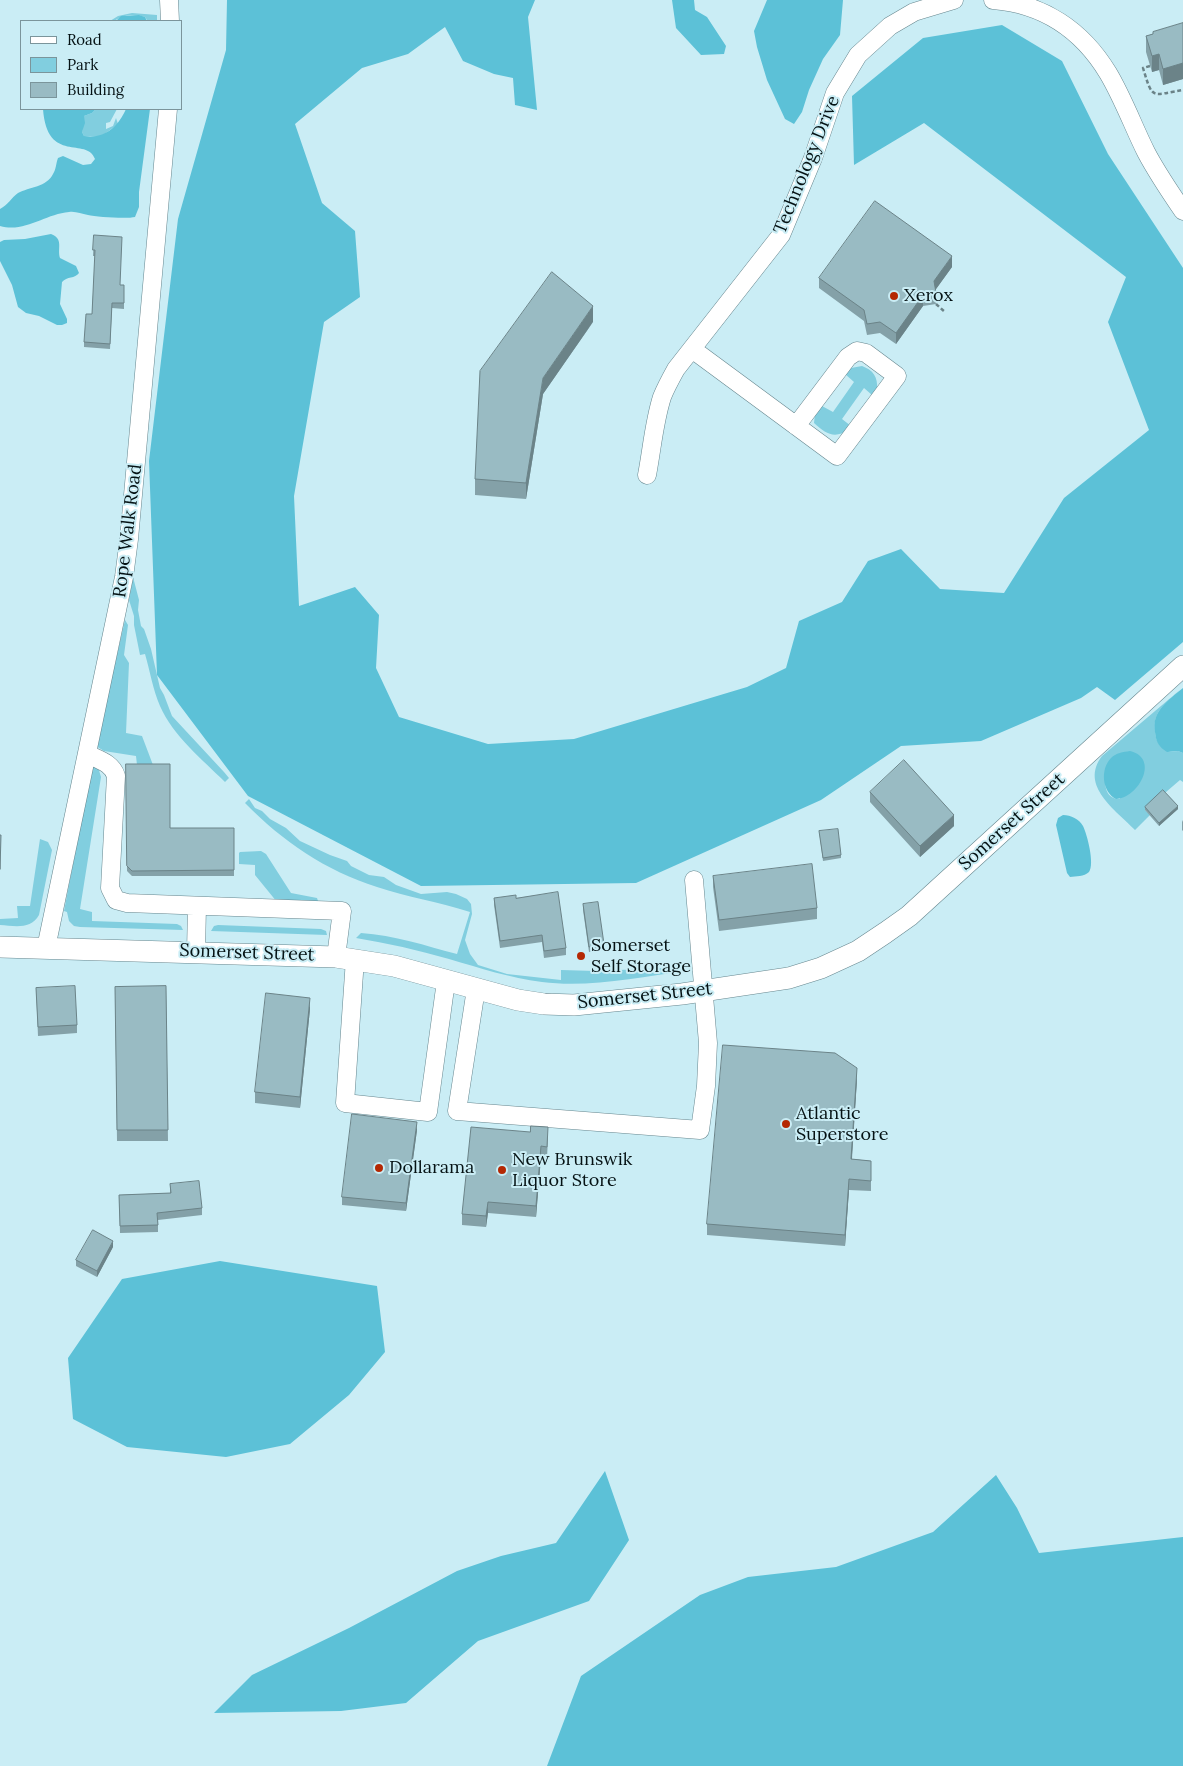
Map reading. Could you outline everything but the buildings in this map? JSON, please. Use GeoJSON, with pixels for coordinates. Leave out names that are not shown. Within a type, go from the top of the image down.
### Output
{"type":"FeatureCollection","features":[{"type":"Feature","properties":{"kind":"main road","name":"Somerset Street"},"geometry":{"type":"LineString","coordinates":[[0,947],[346,958],[394,966],[518,1000],[544,1004],[574,1005],[704,991],[780,980],[821,968],[858,951],[909,916],[1183,666]]}},
{"type":"Feature","properties":{"kind":"street"},"geometry":{"type":"LineString","coordinates":[[169,0],[170,20]]}},
{"type":"Feature","properties":{"kind":"street","name":"Technology Drive"},"geometry":{"type":"LineString","coordinates":[[647,475],[662,397],[676,369],[781,235],[813,158],[835,93],[846,72],[858,55],[871,42],[912,6],[954,0]]}},
{"type":"Feature","properties":{"kind":"street"},"geometry":{"type":"LineString","coordinates":[[993,0],[1009,1],[1034,8],[1055,18],[1074,33],[1092,52],[1107,72],[1119,94],[1158,174],[1183,211]]}},
{"type":"Feature","properties":{"kind":"street","name":"Rope Walk Road"},"geometry":{"type":"LineString","coordinates":[[46,948],[120,600],[129,538],[168,110]]}},
{"type":"Feature","properties":{"kind":"street"},"geometry":{"type":"LineString","coordinates":[[692,349],[796,426],[837,456],[897,376],[866,353],[857,351],[848,357],[796,426]]}},
{"type":"Feature","properties":{"kind":"street"},"geometry":{"type":"LineString","coordinates":[[88,754],[110,765],[116,776],[110,888],[116,900],[127,903],[342,911],[346,958],[345,1103],[428,1112],[446,981]]}},
{"type":"Feature","properties":{"kind":"street"},"geometry":{"type":"LineString","coordinates":[[476,989],[457,1111],[700,1130],[706,1086],[708,1043],[694,880]]}},
{"type":"Feature","properties":{"kind":"street"},"geometry":{"type":"LineString","coordinates":[[196,952],[197,906]]}},
{"type":"Feature","properties":{"kind":"path"},"geometry":{"type":"LineString","coordinates":[[1150,66],[1143,68],[1152,93],[1183,90]]}},
{"type":"Feature","properties":{"kind":"path"},"geometry":{"type":"LineString","coordinates":[[936,304],[945,312]]}},
{"type":"Feature","properties":{"kind":"green space"},"geometry":{"type":"Polygon","coordinates":[[[132,13],[157,15],[157,20],[147,20],[145,17],[138,15],[127,15],[112,20],[118,16],[132,13]]]}},
{"type":"Feature","properties":{"kind":"green space"},"geometry":{"type":"Polygon","coordinates":[[[95,110],[116,110],[110,122],[106,123],[106,129],[113,126],[116,118],[118,124],[102,136],[84,136],[82,132],[84,116],[95,110]]]}},
{"type":"Feature","properties":{"kind":"green space"},"geometry":{"type":"Polygon","coordinates":[[[862,366],[874,374],[877,381],[877,389],[872,395],[864,388],[842,419],[851,426],[849,430],[834,435],[822,430],[814,423],[815,414],[822,406],[833,412],[854,382],[845,374],[851,368],[862,366]]]}},
{"type":"Feature","properties":{"kind":"green space"},"geometry":{"type":"Polygon","coordinates":[[[133,577],[139,600],[138,610],[141,626],[144,629],[151,649],[160,688],[172,716],[229,778],[225,782],[180,737],[160,706],[145,654],[140,655],[134,616],[129,600],[133,577]]]}},
{"type":"Feature","properties":{"kind":"green space"},"geometry":{"type":"Polygon","coordinates":[[[125,620],[128,625],[124,655],[129,663],[126,733],[142,736],[153,765],[137,765],[136,756],[104,751],[96,746],[125,620]]]}},
{"type":"Feature","properties":{"kind":"green space"},"geometry":{"type":"Polygon","coordinates":[[[1181,689],[1158,712],[1155,731],[1156,739],[1161,746],[1170,752],[1178,751],[1183,753],[1183,782],[1180,780],[1145,810],[1150,815],[1135,830],[1110,806],[1097,787],[1096,767],[1102,756],[1181,689]],[[1105,769],[1105,784],[1108,793],[1114,798],[1120,799],[1105,769]]]}},
{"type":"Feature","properties":{"kind":"green space"},"geometry":{"type":"Polygon","coordinates":[[[92,765],[98,767],[101,777],[80,909],[92,912],[92,921],[177,924],[183,930],[80,927],[74,926],[69,921],[67,912],[64,911],[92,765]]]}},
{"type":"Feature","properties":{"kind":"green space"},"geometry":{"type":"Polygon","coordinates":[[[249,799],[255,808],[286,828],[300,841],[347,861],[351,866],[369,875],[384,877],[396,885],[421,894],[447,892],[467,899],[471,904],[472,914],[465,940],[470,954],[478,965],[507,974],[561,980],[561,970],[596,971],[666,968],[685,962],[686,971],[596,983],[542,982],[507,975],[391,944],[356,938],[361,933],[386,936],[457,954],[470,912],[388,891],[340,872],[306,853],[274,830],[245,803],[249,799]]]}},
{"type":"Feature","properties":{"kind":"green space"},"geometry":{"type":"Polygon","coordinates":[[[40,839],[48,842],[52,850],[39,915],[36,920],[27,925],[0,925],[0,919],[18,918],[17,906],[30,906],[40,839]]]}},
{"type":"Feature","properties":{"kind":"green space"},"geometry":{"type":"Polygon","coordinates":[[[261,851],[266,854],[291,893],[317,898],[318,901],[277,902],[255,875],[255,865],[239,864],[240,852],[261,851]]]}},
{"type":"Feature","properties":{"kind":"green space"},"geometry":{"type":"Polygon","coordinates":[[[214,926],[321,929],[326,931],[327,935],[211,931],[214,926]]]}},
{"type":"Feature","properties":{"kind":"shaded area"},"geometry":{"type":"Polygon","coordinates":[[[227,0],[535,0],[528,17],[537,110],[515,105],[513,78],[494,74],[463,61],[445,27],[408,54],[362,68],[295,124],[322,203],[355,231],[360,297],[324,322],[294,496],[299,606],[355,587],[379,615],[376,668],[399,717],[488,744],[574,739],[747,687],[786,668],[799,621],[842,602],[868,561],[901,549],[940,589],[1004,593],[1064,498],[1149,430],[1108,322],[1126,277],[924,123],[854,165],[852,96],[923,38],[1002,25],[1062,61],[1108,154],[1183,268],[1183,642],[1115,700],[1097,687],[1081,698],[981,741],[901,746],[821,800],[636,883],[421,886],[248,796],[157,675],[149,461],[178,219],[226,50],[227,0]]]}},
{"type":"Feature","properties":{"kind":"shaded area"},"geometry":{"type":"Polygon","coordinates":[[[672,0],[694,0],[695,10],[707,17],[726,46],[724,54],[701,55],[676,28],[672,0]]]}},
{"type":"Feature","properties":{"kind":"shaded area"},"geometry":{"type":"Polygon","coordinates":[[[767,0],[843,0],[840,35],[823,59],[809,90],[802,112],[794,124],[785,119],[767,80],[757,47],[754,31],[767,0]]]}},
{"type":"Feature","properties":{"kind":"shaded area"},"geometry":{"type":"Polygon","coordinates":[[[139,15],[145,17],[146,20],[117,20],[121,16],[139,15]]]}},
{"type":"Feature","properties":{"kind":"shaded area"},"geometry":{"type":"Polygon","coordinates":[[[43,110],[95,110],[84,116],[85,123],[82,132],[84,136],[98,136],[115,126],[126,110],[150,110],[139,192],[139,207],[135,217],[104,217],[72,212],[60,213],[18,227],[0,226],[0,209],[18,193],[47,182],[54,172],[58,158],[63,156],[83,165],[91,164],[95,159],[91,153],[84,149],[59,143],[52,137],[46,126],[43,110]]]}},
{"type":"Feature","properties":{"kind":"shaded area"},"geometry":{"type":"Polygon","coordinates":[[[51,234],[59,241],[60,258],[76,266],[79,273],[62,282],[60,304],[67,323],[62,325],[57,325],[39,316],[26,313],[18,307],[12,285],[0,261],[0,242],[51,234]]]}},
{"type":"Feature","properties":{"kind":"shaded area"},"geometry":{"type":"Polygon","coordinates":[[[1183,688],[1183,753],[1178,751],[1167,752],[1158,744],[1154,725],[1158,712],[1183,688]]]}},
{"type":"Feature","properties":{"kind":"shaded area"},"geometry":{"type":"Polygon","coordinates":[[[1130,751],[1139,755],[1144,761],[1143,777],[1132,792],[1116,799],[1111,796],[1105,786],[1105,768],[1113,756],[1130,751]]]}},
{"type":"Feature","properties":{"kind":"shaded area"},"geometry":{"type":"Polygon","coordinates":[[[1063,815],[1077,819],[1085,830],[1090,849],[1091,868],[1085,875],[1070,877],[1067,873],[1056,825],[1058,818],[1063,815]]]}},
{"type":"Feature","properties":{"kind":"shaded area"},"geometry":{"type":"Polygon","coordinates":[[[220,1261],[377,1286],[385,1352],[349,1395],[290,1444],[226,1457],[127,1447],[73,1419],[68,1358],[122,1279],[220,1261]]]}},
{"type":"Feature","properties":{"kind":"shaded area"},"geometry":{"type":"Polygon","coordinates":[[[605,1471],[629,1540],[589,1601],[478,1641],[406,1703],[341,1711],[214,1713],[252,1675],[349,1628],[457,1571],[501,1556],[556,1543],[605,1471]]]}},
{"type":"Feature","properties":{"kind":"shaded area"},"geometry":{"type":"Polygon","coordinates":[[[996,1475],[1017,1508],[1039,1553],[1183,1537],[1183,1766],[547,1766],[581,1676],[700,1595],[748,1577],[836,1567],[933,1532],[996,1475]]]}},
{"type":"Feature","properties":{"kind":"place","name":"Xerox"},"geometry":{"type":"Point","coordinates":[894,296]}},
{"type":"Feature","properties":{"kind":"place","name":"Somerset Self Storage"},"geometry":{"type":"Point","coordinates":[581,956]}},
{"type":"Feature","properties":{"kind":"place","name":"Atlantic Superstore"},"geometry":{"type":"Point","coordinates":[786,1124]}},
{"type":"Feature","properties":{"kind":"place","name":"Dollarama"},"geometry":{"type":"Point","coordinates":[379,1168]}},
{"type":"Feature","properties":{"kind":"place","name":"New Brunswik Liquor Store"},"geometry":{"type":"Point","coordinates":[502,1170]}}]}
